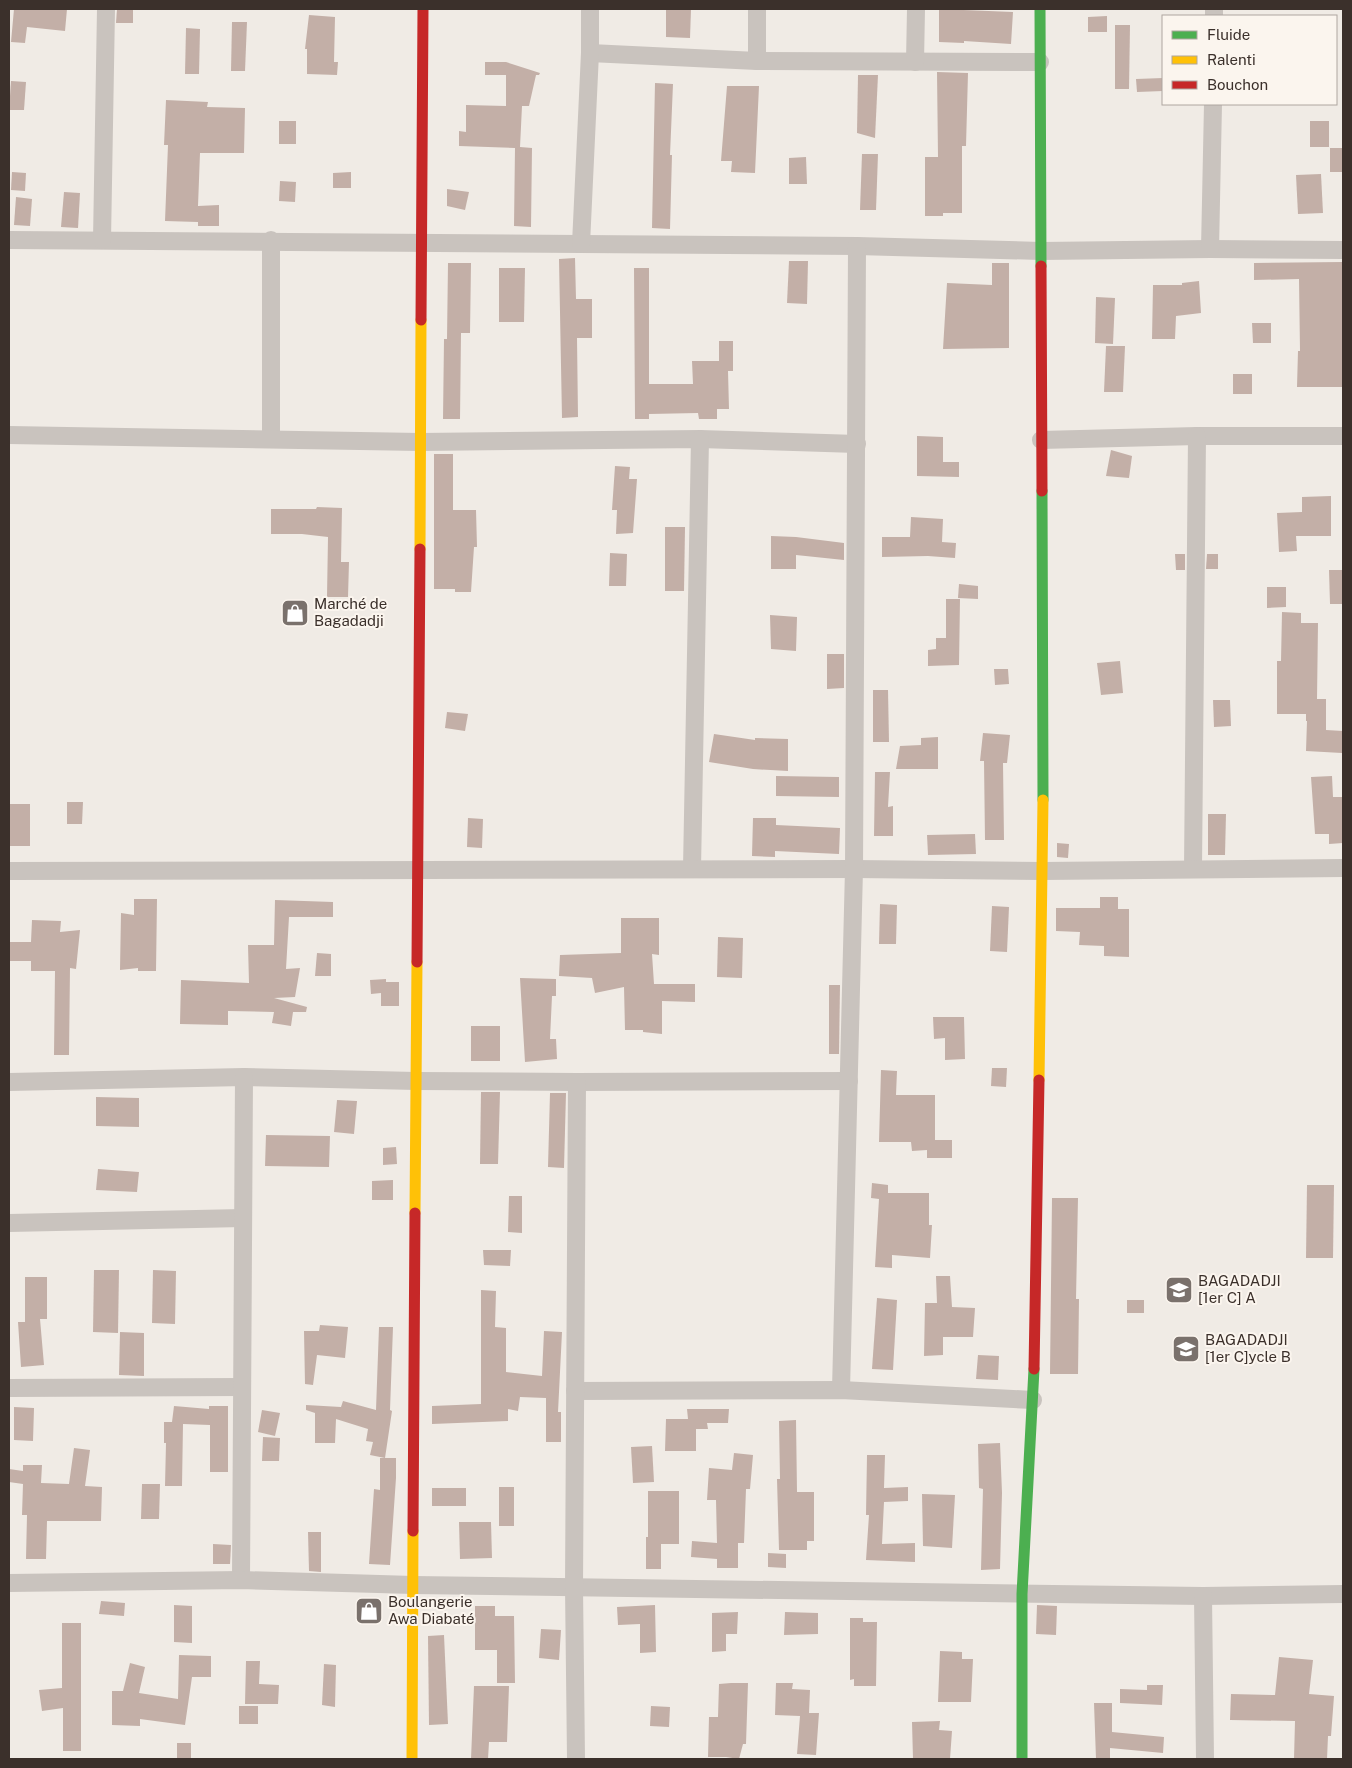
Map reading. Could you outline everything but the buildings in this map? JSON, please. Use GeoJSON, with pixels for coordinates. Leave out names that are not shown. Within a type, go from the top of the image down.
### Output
{"type":"FeatureCollection","features":[{"type":"Feature","properties":{"kind":"street"},"geometry":{"type":"LineString","coordinates":[[102,240],[106,9]]}},
{"type":"Feature","properties":{"kind":"street"},"geometry":{"type":"LineString","coordinates":[[412,1759],[416,870],[423,9]]}},
{"type":"Feature","properties":{"kind":"street"},"geometry":{"type":"LineString","coordinates":[[581,244],[590,53],[590,9]]}},
{"type":"Feature","properties":{"kind":"street"},"geometry":{"type":"LineString","coordinates":[[757,9],[757,61]]}},
{"type":"Feature","properties":{"kind":"street"},"geometry":{"type":"LineString","coordinates":[[915,62],[916,9]]}},
{"type":"Feature","properties":{"kind":"street"},"geometry":{"type":"LineString","coordinates":[[1022,1759],[1022,1594],[1033,1400],[1043,871],[1040,9]]}},
{"type":"Feature","properties":{"kind":"street"},"geometry":{"type":"LineString","coordinates":[[590,53],[757,61],[1040,62]]}},
{"type":"Feature","properties":{"kind":"street"},"geometry":{"type":"LineString","coordinates":[[1210,249],[1213,105]]}},
{"type":"Feature","properties":{"kind":"street"},"geometry":{"type":"LineString","coordinates":[[9,240],[270,240],[421,244],[857,246],[1041,251],[1343,250]]}},
{"type":"Feature","properties":{"kind":"street"},"geometry":{"type":"LineString","coordinates":[[270,240],[271,439]]}},
{"type":"Feature","properties":{"kind":"street"},"geometry":{"type":"LineString","coordinates":[[841,1390],[854,869],[857,246]]}},
{"type":"Feature","properties":{"kind":"street"},"geometry":{"type":"LineString","coordinates":[[9,435],[420,442],[700,439],[857,444]]}},
{"type":"Feature","properties":{"kind":"street"},"geometry":{"type":"LineString","coordinates":[[1041,440],[1197,436],[1343,436]]}},
{"type":"Feature","properties":{"kind":"street"},"geometry":{"type":"LineString","coordinates":[[1193,869],[1197,436]]}},
{"type":"Feature","properties":{"kind":"street"},"geometry":{"type":"LineString","coordinates":[[692,869],[700,439]]}},
{"type":"Feature","properties":{"kind":"street"},"geometry":{"type":"LineString","coordinates":[[9,871],[854,869],[1043,871],[1343,868]]}},
{"type":"Feature","properties":{"kind":"street"},"geometry":{"type":"LineString","coordinates":[[9,1082],[244,1077],[416,1081],[850,1081]]}},
{"type":"Feature","properties":{"kind":"street"},"geometry":{"type":"LineString","coordinates":[[241,1580],[244,1077]]}},
{"type":"Feature","properties":{"kind":"street"},"geometry":{"type":"LineString","coordinates":[[576,1759],[574,1587],[577,1082]]}},
{"type":"Feature","properties":{"kind":"street"},"geometry":{"type":"LineString","coordinates":[[9,1223],[243,1218]]}},
{"type":"Feature","properties":{"kind":"street"},"geometry":{"type":"LineString","coordinates":[[9,1388],[242,1387]]}},
{"type":"Feature","properties":{"kind":"street"},"geometry":{"type":"LineString","coordinates":[[575,1391],[841,1390],[1033,1400]]}},
{"type":"Feature","properties":{"kind":"street"},"geometry":{"type":"LineString","coordinates":[[9,1583],[241,1580],[413,1585],[1022,1594],[1203,1596],[1343,1594]]}},
{"type":"Feature","properties":{"kind":"street"},"geometry":{"type":"LineString","coordinates":[[1203,1596],[1205,1759]]}},
{"type":"Feature","properties":{"kind":"traffic: fast"},"geometry":{"type":"LineString","coordinates":[[1040,9],[1041,266]]}},
{"type":"Feature","properties":{"kind":"traffic: fast"},"geometry":{"type":"LineString","coordinates":[[1042,491],[1043,800]]}},
{"type":"Feature","properties":{"kind":"traffic: fast"},"geometry":{"type":"LineString","coordinates":[[1022,1759],[1022,1594],[1034,1369]]}},
{"type":"Feature","properties":{"kind":"traffic: slow"},"geometry":{"type":"LineString","coordinates":[[420,549],[421,320]]}},
{"type":"Feature","properties":{"kind":"traffic: slow"},"geometry":{"type":"LineString","coordinates":[[1039,1080],[1043,800]]}},
{"type":"Feature","properties":{"kind":"traffic: slow"},"geometry":{"type":"LineString","coordinates":[[415,1213],[417,962]]}},
{"type":"Feature","properties":{"kind":"traffic: slow"},"geometry":{"type":"LineString","coordinates":[[412,1759],[413,1531]]}},
{"type":"Feature","properties":{"kind":"traffic: jam"},"geometry":{"type":"LineString","coordinates":[[421,320],[423,9]]}},
{"type":"Feature","properties":{"kind":"traffic: jam"},"geometry":{"type":"LineString","coordinates":[[1041,266],[1042,491]]}},
{"type":"Feature","properties":{"kind":"traffic: jam"},"geometry":{"type":"LineString","coordinates":[[417,962],[420,549]]}},
{"type":"Feature","properties":{"kind":"traffic: jam"},"geometry":{"type":"LineString","coordinates":[[1034,1369],[1039,1080]]}},
{"type":"Feature","properties":{"kind":"traffic: jam"},"geometry":{"type":"LineString","coordinates":[[413,1531],[415,1213]]}},
{"type":"Feature","properties":{"kind":"place","name":"Marché de Bagadadji"},"geometry":{"type":"Point","coordinates":[295,613]}},
{"type":"Feature","properties":{"kind":"place","name":"BAGADADJI [1er C] A"},"geometry":{"type":"Point","coordinates":[1179,1290]}},
{"type":"Feature","properties":{"kind":"place","name":"BAGADADJI [1er C]ycle B"},"geometry":{"type":"Point","coordinates":[1186,1349]}},
{"type":"Feature","properties":{"kind":"place","name":"Boulangerie Awa Diabaté"},"geometry":{"type":"Point","coordinates":[369,1611]}}]}
